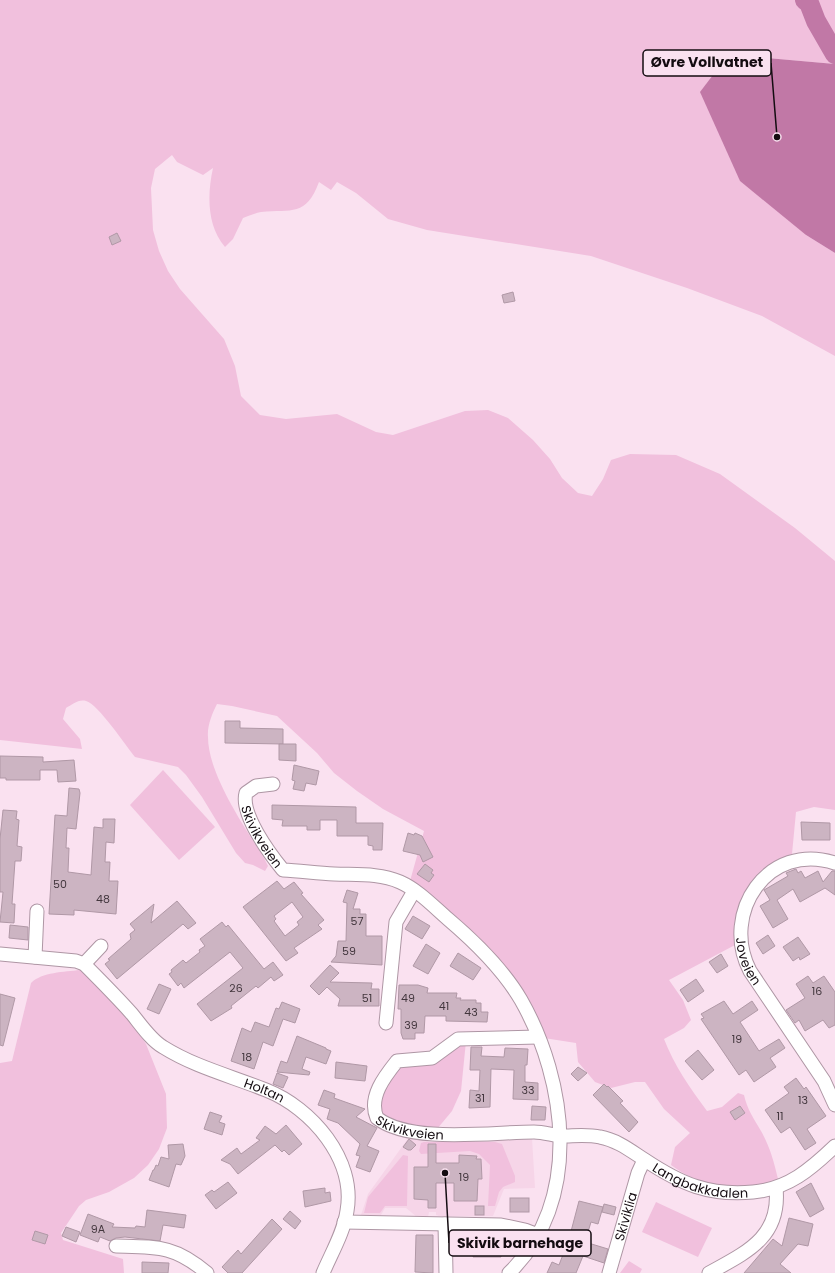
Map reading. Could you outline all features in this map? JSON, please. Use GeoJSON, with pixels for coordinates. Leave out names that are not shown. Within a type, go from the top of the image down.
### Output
{"type":"FeatureCollection","features":[{"type":"Feature","properties":{"kind":"street","name":"Skivikveien"},"geometry":{"type":"LineString","coordinates":[[273,784],[256,786],[246,793],[244,798],[245,807],[258,832],[283,870],[384,876],[400,882],[414,891],[466,934],[506,978],[520,999],[538,1037],[552,1080],[560,1136],[557,1177],[547,1218],[522,1261],[509,1273]]}},
{"type":"Feature","properties":{"kind":"street","name":"Joveien"},"geometry":{"type":"LineString","coordinates":[[835,863],[817,859],[802,859],[778,866],[766,874],[749,899],[743,917],[740,934],[744,960],[750,971],[824,1081],[835,1105]]}},
{"type":"Feature","properties":{"kind":"street"},"geometry":{"type":"LineString","coordinates":[[386,1023],[396,922],[414,891]]}},
{"type":"Feature","properties":{"kind":"street"},"geometry":{"type":"LineString","coordinates":[[35,957],[37,911]]}},
{"type":"Feature","properties":{"kind":"street"},"geometry":{"type":"LineString","coordinates":[[0,954],[76,961],[84,964],[100,946]]}},
{"type":"Feature","properties":{"kind":"street","name":"Holtan"},"geometry":{"type":"LineString","coordinates":[[84,964],[161,1046],[187,1062],[267,1090],[290,1103],[312,1120],[337,1154],[345,1172],[348,1201],[344,1222],[323,1273]]}},
{"type":"Feature","properties":{"kind":"street","name":"Skivikveien"},"geometry":{"type":"LineString","coordinates":[[538,1037],[458,1038],[432,1058],[397,1061],[386,1074],[375,1096],[373,1108],[376,1118],[386,1124],[409,1131],[428,1134],[536,1132],[560,1136]]}},
{"type":"Feature","properties":{"kind":"street","name":"Langbakkdalen"},"geometry":{"type":"LineString","coordinates":[[560,1136],[602,1137],[618,1143],[672,1178],[707,1190],[753,1192],[776,1188],[805,1174],[835,1146]]}},
{"type":"Feature","properties":{"kind":"street","name":"Skiviklia"},"geometry":{"type":"LineString","coordinates":[[610,1273],[638,1173],[644,1160]]}},
{"type":"Feature","properties":{"kind":"street"},"geometry":{"type":"LineString","coordinates":[[710,1273],[740,1255],[768,1232],[773,1223],[776,1212],[776,1188]]}},
{"type":"Feature","properties":{"kind":"street"},"geometry":{"type":"LineString","coordinates":[[344,1222],[501,1225],[525,1230],[538,1235]]}},
{"type":"Feature","properties":{"kind":"street"},"geometry":{"type":"LineString","coordinates":[[445,1224],[446,1273]]}},
{"type":"Feature","properties":{"kind":"street"},"geometry":{"type":"LineString","coordinates":[[116,1246],[158,1248],[176,1252],[186,1256],[207,1273]]}},
{"type":"Feature","properties":{"kind":"shaded area"},"geometry":{"type":"Polygon","coordinates":[[[0,0],[835,0],[835,64],[767,58],[806,235],[835,253],[835,356],[762,316],[687,288],[591,256],[427,230],[388,219],[356,193],[337,182],[331,190],[319,182],[309,201],[297,209],[261,212],[243,218],[233,239],[225,247],[215,230],[210,210],[209,199],[213,168],[203,175],[177,162],[172,155],[155,169],[151,188],[153,230],[159,251],[168,271],[180,289],[224,339],[235,366],[241,396],[260,415],[286,419],[337,414],[376,432],[393,435],[465,411],[488,410],[508,418],[533,440],[550,459],[562,478],[578,493],[592,496],[603,479],[611,460],[630,454],[676,455],[720,474],[795,528],[835,561],[835,810],[814,807],[796,812],[792,854],[765,869],[755,878],[748,889],[742,901],[736,929],[735,945],[669,980],[683,1000],[691,1020],[684,1028],[664,1039],[668,1049],[689,1085],[707,1111],[722,1107],[738,1093],[744,1095],[749,1109],[764,1137],[773,1161],[778,1179],[772,1183],[753,1187],[719,1186],[695,1179],[671,1165],[675,1147],[690,1133],[664,1109],[645,1082],[635,1082],[611,1088],[595,1082],[578,1062],[576,1043],[544,1038],[538,1020],[532,1009],[410,881],[424,831],[383,809],[357,791],[334,773],[317,753],[277,716],[217,704],[208,729],[210,752],[220,783],[237,815],[264,858],[268,866],[265,871],[245,863],[236,853],[202,797],[186,775],[178,767],[135,757],[112,726],[97,709],[86,701],[78,702],[66,708],[63,719],[80,739],[82,749],[0,740],[0,0]]]}},
{"type":"Feature","properties":{"kind":"shaded area"},"geometry":{"type":"Polygon","coordinates":[[[767,58],[835,64],[835,253],[806,235],[740,181],[700,92],[716,71],[767,58]]]}},
{"type":"Feature","properties":{"kind":"shaded area"},"geometry":{"type":"Polygon","coordinates":[[[163,770],[215,827],[179,860],[130,805],[163,770]]]}},
{"type":"Feature","properties":{"kind":"shaded area"},"geometry":{"type":"Polygon","coordinates":[[[80,970],[115,1004],[133,1025],[146,1044],[166,1094],[167,1128],[159,1149],[148,1165],[134,1178],[109,1192],[86,1200],[79,1206],[61,1233],[63,1240],[123,1259],[124,1273],[0,1273],[0,1063],[12,1061],[31,983],[36,979],[47,975],[80,970]]]}},
{"type":"Feature","properties":{"kind":"shaded area"},"geometry":{"type":"Polygon","coordinates":[[[466,1041],[461,1091],[452,1111],[437,1129],[428,1131],[380,1117],[380,1094],[398,1068],[466,1041]]]}},
{"type":"Feature","properties":{"kind":"shaded area"},"geometry":{"type":"Polygon","coordinates":[[[409,1137],[431,1142],[532,1138],[535,1188],[504,1189],[493,1216],[439,1216],[436,1215],[436,1212],[429,1212],[428,1217],[417,1217],[406,1208],[385,1208],[381,1215],[361,1215],[368,1194],[409,1137]]]}},
{"type":"Feature","properties":{"kind":"shaded area"},"geometry":{"type":"Polygon","coordinates":[[[495,1142],[502,1144],[515,1176],[515,1182],[503,1187],[499,1192],[495,1206],[488,1206],[490,1165],[479,1154],[470,1151],[421,1154],[419,1151],[421,1143],[495,1142]]]}},
{"type":"Feature","properties":{"kind":"shaded area"},"geometry":{"type":"Polygon","coordinates":[[[403,1155],[408,1156],[407,1206],[385,1206],[380,1213],[364,1213],[368,1197],[403,1155]]]}},
{"type":"Feature","properties":{"kind":"shaded area"},"geometry":{"type":"Polygon","coordinates":[[[656,1202],[712,1228],[698,1257],[642,1232],[656,1202]]]}},
{"type":"Feature","properties":{"kind":"shaded area"},"geometry":{"type":"Polygon","coordinates":[[[629,1261],[642,1269],[640,1273],[620,1273],[629,1261]]]}},
{"type":"Feature","properties":{"kind":"building"},"geometry":{"type":"Polygon","coordinates":[[[117,233],[121,241],[112,245],[109,237],[117,233]]]}},
{"type":"Feature","properties":{"kind":"building"},"geometry":{"type":"Polygon","coordinates":[[[513,292],[515,301],[504,303],[502,295],[513,292]]]}},
{"type":"Feature","properties":{"kind":"building"},"geometry":{"type":"Polygon","coordinates":[[[225,721],[240,721],[240,728],[283,729],[283,744],[225,743],[225,721]]]}},
{"type":"Feature","properties":{"kind":"building"},"geometry":{"type":"Polygon","coordinates":[[[279,744],[296,744],[296,761],[279,760],[279,744]]]}},
{"type":"Feature","properties":{"kind":"building"},"geometry":{"type":"Polygon","coordinates":[[[0,756],[43,757],[43,762],[74,760],[76,781],[58,782],[57,770],[40,770],[40,780],[6,780],[6,778],[0,778],[0,756]]]}},
{"type":"Feature","properties":{"kind":"building"},"geometry":{"type":"Polygon","coordinates":[[[294,765],[319,771],[316,785],[306,783],[304,791],[293,789],[295,781],[292,780],[294,765]]]}},
{"type":"Feature","properties":{"kind":"building"},"geometry":{"type":"Polygon","coordinates":[[[69,788],[79,789],[80,793],[76,829],[67,828],[66,848],[69,848],[68,872],[91,875],[94,827],[103,828],[103,819],[115,819],[114,843],[106,842],[105,862],[110,862],[109,881],[118,881],[116,914],[74,910],[74,915],[49,914],[55,815],[67,816],[69,788]]]}},
{"type":"Feature","properties":{"kind":"building"},"geometry":{"type":"Polygon","coordinates":[[[272,805],[356,807],[356,823],[383,823],[382,850],[373,850],[373,846],[368,845],[368,836],[337,836],[337,820],[320,820],[320,830],[307,830],[307,826],[282,826],[283,820],[272,819],[272,805]]]}},
{"type":"Feature","properties":{"kind":"building"},"geometry":{"type":"Polygon","coordinates":[[[3,810],[17,811],[16,819],[19,820],[17,846],[22,847],[21,861],[15,861],[12,904],[15,904],[14,923],[0,922],[3,892],[0,892],[0,839],[3,810]]]}},
{"type":"Feature","properties":{"kind":"building"},"geometry":{"type":"Polygon","coordinates":[[[801,822],[830,823],[830,840],[802,840],[801,822]]]}},
{"type":"Feature","properties":{"kind":"building"},"geometry":{"type":"Polygon","coordinates":[[[408,833],[414,835],[415,833],[422,836],[433,857],[423,862],[420,855],[403,851],[408,833]]]}},
{"type":"Feature","properties":{"kind":"building"},"geometry":{"type":"Polygon","coordinates":[[[425,864],[433,870],[431,873],[434,875],[429,882],[417,874],[425,864]]]}},
{"type":"Feature","properties":{"kind":"building"},"geometry":{"type":"Polygon","coordinates":[[[796,869],[798,873],[801,871],[805,878],[818,871],[823,882],[832,871],[835,871],[835,895],[825,888],[800,902],[793,889],[777,900],[788,919],[773,928],[760,906],[770,900],[764,890],[788,876],[786,873],[796,869]]]}},
{"type":"Feature","properties":{"kind":"building"},"geometry":{"type":"Polygon","coordinates":[[[277,881],[284,889],[294,882],[303,893],[301,894],[324,920],[318,925],[322,929],[294,948],[298,953],[286,961],[243,907],[277,881]],[[292,902],[274,916],[276,919],[274,921],[285,936],[299,925],[297,922],[303,917],[292,902]]]}},
{"type":"Feature","properties":{"kind":"building"},"geometry":{"type":"Polygon","coordinates":[[[347,890],[358,893],[353,909],[360,909],[360,914],[366,914],[366,936],[382,936],[382,965],[331,962],[336,956],[338,941],[346,941],[347,903],[343,902],[347,890]]]}},
{"type":"Feature","properties":{"kind":"building"},"geometry":{"type":"Polygon","coordinates":[[[177,901],[196,923],[188,929],[183,924],[117,979],[105,964],[110,960],[108,959],[131,939],[130,934],[135,930],[130,924],[154,904],[151,923],[177,901]]]}},
{"type":"Feature","properties":{"kind":"building"},"geometry":{"type":"Polygon","coordinates":[[[413,916],[430,926],[422,939],[405,929],[413,916]]]}},
{"type":"Feature","properties":{"kind":"building"},"geometry":{"type":"Polygon","coordinates":[[[222,922],[226,927],[228,925],[264,969],[273,962],[283,975],[274,981],[271,977],[258,988],[256,986],[231,1006],[232,1008],[211,1021],[197,1004],[243,968],[230,952],[184,988],[181,983],[178,986],[169,974],[172,972],[171,970],[183,960],[186,963],[200,952],[199,950],[205,946],[200,939],[222,922]]]}},
{"type":"Feature","properties":{"kind":"building"},"geometry":{"type":"Polygon","coordinates":[[[10,925],[28,927],[28,940],[9,938],[10,925]]]}},
{"type":"Feature","properties":{"kind":"building"},"geometry":{"type":"Polygon","coordinates":[[[768,935],[775,946],[763,954],[756,943],[768,935]]]}},
{"type":"Feature","properties":{"kind":"building"},"geometry":{"type":"Polygon","coordinates":[[[798,937],[810,954],[800,960],[799,957],[793,961],[783,947],[798,937]]]}},
{"type":"Feature","properties":{"kind":"building"},"geometry":{"type":"Polygon","coordinates":[[[426,944],[440,953],[428,974],[413,966],[426,944]]]}},
{"type":"Feature","properties":{"kind":"building"},"geometry":{"type":"Polygon","coordinates":[[[458,953],[481,968],[473,980],[450,966],[458,953]]]}},
{"type":"Feature","properties":{"kind":"building"},"geometry":{"type":"Polygon","coordinates":[[[721,954],[728,966],[717,973],[709,962],[721,954]]]}},
{"type":"Feature","properties":{"kind":"building"},"geometry":{"type":"Polygon","coordinates":[[[330,965],[339,973],[330,982],[372,983],[371,989],[379,989],[379,1006],[338,1006],[340,999],[327,987],[319,995],[310,986],[330,965]]]}},
{"type":"Feature","properties":{"kind":"building"},"geometry":{"type":"Polygon","coordinates":[[[808,976],[813,983],[824,976],[835,992],[835,1025],[829,1028],[823,1020],[805,1031],[799,1020],[795,1023],[786,1010],[805,998],[796,984],[808,976]]]}},
{"type":"Feature","properties":{"kind":"building"},"geometry":{"type":"Polygon","coordinates":[[[696,979],[704,991],[688,1002],[680,990],[696,979]]]}},
{"type":"Feature","properties":{"kind":"building"},"geometry":{"type":"Polygon","coordinates":[[[159,984],[171,989],[159,1014],[147,1009],[159,984]]]}},
{"type":"Feature","properties":{"kind":"building"},"geometry":{"type":"Polygon","coordinates":[[[399,985],[418,985],[428,988],[427,993],[457,993],[456,998],[461,998],[460,1000],[476,1000],[476,1003],[481,1003],[481,1012],[488,1012],[487,1022],[446,1021],[446,1016],[425,1016],[424,1033],[415,1033],[415,1039],[403,1039],[401,1033],[401,1009],[398,1009],[399,985]]]}},
{"type":"Feature","properties":{"kind":"building"},"geometry":{"type":"Polygon","coordinates":[[[0,994],[15,998],[3,1046],[0,1045],[0,994]]]}},
{"type":"Feature","properties":{"kind":"building"},"geometry":{"type":"Polygon","coordinates":[[[724,1001],[733,1014],[752,1001],[758,1010],[740,1022],[759,1051],[779,1039],[785,1048],[770,1058],[776,1067],[754,1082],[746,1070],[739,1075],[701,1019],[704,1018],[701,1014],[724,1001]]]}},
{"type":"Feature","properties":{"kind":"building"},"geometry":{"type":"Polygon","coordinates":[[[282,1002],[300,1009],[295,1023],[283,1019],[273,1046],[263,1042],[254,1069],[231,1061],[242,1028],[251,1032],[255,1022],[269,1027],[276,1008],[279,1009],[282,1002]]]}},
{"type":"Feature","properties":{"kind":"building"},"geometry":{"type":"Polygon","coordinates":[[[297,1036],[331,1051],[326,1064],[306,1057],[302,1069],[310,1072],[309,1075],[277,1072],[281,1061],[287,1063],[297,1036]]]}},
{"type":"Feature","properties":{"kind":"building"},"geometry":{"type":"Polygon","coordinates":[[[471,1047],[482,1047],[481,1056],[504,1057],[505,1048],[528,1049],[527,1065],[525,1065],[525,1082],[538,1083],[538,1100],[513,1099],[514,1070],[491,1069],[490,1107],[469,1108],[470,1090],[479,1091],[480,1070],[470,1070],[471,1047]]]}},
{"type":"Feature","properties":{"kind":"building"},"geometry":{"type":"Polygon","coordinates":[[[698,1050],[714,1070],[702,1080],[685,1061],[698,1050]]]}},
{"type":"Feature","properties":{"kind":"building"},"geometry":{"type":"Polygon","coordinates":[[[336,1062],[367,1066],[365,1081],[335,1078],[336,1062]]]}},
{"type":"Feature","properties":{"kind":"building"},"geometry":{"type":"Polygon","coordinates":[[[578,1067],[587,1073],[578,1081],[571,1074],[578,1067]]]}},
{"type":"Feature","properties":{"kind":"building"},"geometry":{"type":"Polygon","coordinates":[[[277,1073],[288,1077],[283,1088],[273,1084],[277,1073]]]}},
{"type":"Feature","properties":{"kind":"building"},"geometry":{"type":"Polygon","coordinates":[[[796,1078],[804,1089],[806,1087],[826,1116],[807,1129],[816,1143],[805,1150],[790,1127],[781,1133],[765,1110],[789,1093],[784,1087],[796,1078]]]}},
{"type":"Feature","properties":{"kind":"building"},"geometry":{"type":"Polygon","coordinates":[[[604,1084],[623,1101],[620,1103],[638,1122],[629,1132],[593,1095],[604,1084]]]}},
{"type":"Feature","properties":{"kind":"building"},"geometry":{"type":"Polygon","coordinates":[[[324,1090],[335,1094],[334,1098],[365,1109],[356,1117],[377,1128],[367,1146],[379,1151],[370,1172],[356,1167],[360,1156],[356,1155],[360,1144],[338,1123],[327,1119],[330,1109],[318,1105],[324,1090]]]}},
{"type":"Feature","properties":{"kind":"building"},"geometry":{"type":"Polygon","coordinates":[[[532,1106],[546,1107],[545,1120],[531,1120],[532,1106]]]}},
{"type":"Feature","properties":{"kind":"building"},"geometry":{"type":"Polygon","coordinates":[[[740,1106],[745,1113],[735,1120],[730,1112],[740,1106]]]}},
{"type":"Feature","properties":{"kind":"building"},"geometry":{"type":"Polygon","coordinates":[[[210,1112],[222,1116],[219,1122],[225,1124],[222,1135],[204,1129],[210,1112]]]}},
{"type":"Feature","properties":{"kind":"building"},"geometry":{"type":"Polygon","coordinates":[[[286,1125],[302,1144],[289,1155],[284,1150],[282,1152],[275,1145],[238,1174],[230,1164],[221,1160],[237,1148],[241,1154],[260,1140],[256,1138],[265,1126],[276,1134],[286,1125]]]}},
{"type":"Feature","properties":{"kind":"building"},"geometry":{"type":"Polygon","coordinates":[[[409,1139],[416,1145],[411,1150],[403,1147],[409,1139]]]}},
{"type":"Feature","properties":{"kind":"building"},"geometry":{"type":"Polygon","coordinates":[[[183,1144],[185,1156],[181,1165],[176,1164],[169,1187],[149,1180],[156,1165],[158,1166],[161,1157],[169,1159],[168,1145],[183,1144]]]}},
{"type":"Feature","properties":{"kind":"building"},"geometry":{"type":"Polygon","coordinates":[[[428,1144],[436,1144],[436,1163],[459,1163],[459,1155],[477,1156],[476,1159],[481,1159],[482,1179],[478,1179],[477,1201],[454,1201],[454,1183],[436,1183],[436,1208],[428,1208],[428,1200],[414,1199],[414,1167],[428,1167],[428,1144]]]}},
{"type":"Feature","properties":{"kind":"building"},"geometry":{"type":"Polygon","coordinates":[[[228,1182],[237,1193],[216,1209],[205,1195],[212,1190],[214,1192],[228,1182]]]}},
{"type":"Feature","properties":{"kind":"building"},"geometry":{"type":"Polygon","coordinates":[[[811,1183],[824,1209],[810,1217],[796,1192],[811,1183]]]}},
{"type":"Feature","properties":{"kind":"building"},"geometry":{"type":"Polygon","coordinates":[[[325,1188],[325,1193],[330,1192],[331,1201],[305,1207],[303,1191],[325,1188]]]}},
{"type":"Feature","properties":{"kind":"building"},"geometry":{"type":"Polygon","coordinates":[[[510,1198],[529,1198],[529,1212],[510,1212],[510,1198]]]}},
{"type":"Feature","properties":{"kind":"building"},"geometry":{"type":"Polygon","coordinates":[[[579,1201],[603,1207],[598,1224],[591,1222],[585,1242],[608,1249],[604,1263],[583,1256],[576,1273],[547,1273],[552,1262],[559,1265],[569,1239],[579,1201]]]}},
{"type":"Feature","properties":{"kind":"building"},"geometry":{"type":"Polygon","coordinates":[[[604,1204],[616,1207],[614,1215],[602,1212],[604,1204]]]}},
{"type":"Feature","properties":{"kind":"building"},"geometry":{"type":"Polygon","coordinates":[[[475,1206],[484,1206],[484,1215],[475,1215],[475,1206]]]}},
{"type":"Feature","properties":{"kind":"building"},"geometry":{"type":"Polygon","coordinates":[[[147,1210],[186,1215],[184,1228],[163,1225],[160,1241],[125,1237],[116,1238],[110,1241],[100,1237],[98,1242],[80,1235],[88,1214],[114,1224],[112,1227],[135,1228],[136,1226],[145,1227],[147,1210]]]}},
{"type":"Feature","properties":{"kind":"building"},"geometry":{"type":"Polygon","coordinates":[[[290,1211],[301,1221],[295,1229],[283,1219],[290,1211]]]}},
{"type":"Feature","properties":{"kind":"building"},"geometry":{"type":"Polygon","coordinates":[[[789,1218],[813,1224],[808,1246],[798,1244],[780,1264],[791,1273],[744,1273],[773,1239],[782,1246],[789,1218]]]}},
{"type":"Feature","properties":{"kind":"building"},"geometry":{"type":"Polygon","coordinates":[[[272,1219],[282,1229],[242,1273],[228,1273],[222,1267],[238,1250],[241,1254],[272,1219]]]}},
{"type":"Feature","properties":{"kind":"building"},"geometry":{"type":"Polygon","coordinates":[[[66,1227],[80,1232],[76,1242],[62,1236],[66,1227]]]}},
{"type":"Feature","properties":{"kind":"building"},"geometry":{"type":"Polygon","coordinates":[[[35,1231],[48,1235],[45,1244],[32,1240],[35,1231]]]}},
{"type":"Feature","properties":{"kind":"building"},"geometry":{"type":"Polygon","coordinates":[[[459,1234],[509,1237],[509,1251],[501,1251],[501,1257],[473,1257],[474,1250],[458,1250],[459,1234]]]}},
{"type":"Feature","properties":{"kind":"building"},"geometry":{"type":"Polygon","coordinates":[[[416,1235],[433,1235],[433,1273],[415,1272],[416,1235]]]}},
{"type":"Feature","properties":{"kind":"building"},"geometry":{"type":"Polygon","coordinates":[[[142,1262],[169,1263],[168,1273],[142,1273],[142,1262]]]}},
{"type":"Feature","properties":{"kind":"waterway"},"geometry":{"type":"LineString","coordinates":[[805,0],[809,3],[816,21],[835,54]]}},
{"type":"Feature","properties":{"kind":"place","name":"Øvre Vollvatnet"},"geometry":{"type":"Point","coordinates":[777,137]}},
{"type":"Feature","properties":{"kind":"place","name":"Skivik barnehage"},"geometry":{"type":"Point","coordinates":[445,1173]}}]}
